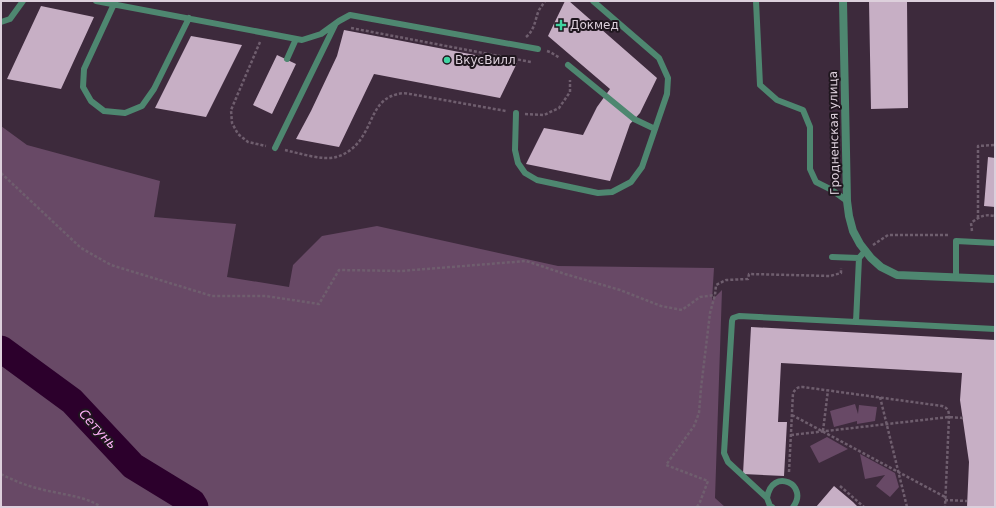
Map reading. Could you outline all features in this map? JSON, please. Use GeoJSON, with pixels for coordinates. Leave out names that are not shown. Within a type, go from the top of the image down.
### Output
{"type":"FeatureCollection","features":[{"type":"Feature","properties":{"kind":"street","name":"Гродненская улица"},"geometry":{"type":"LineString","coordinates":[[843,1],[847,201],[853,231],[860,244],[864,251],[881,267],[897,276],[995,279]]}},
{"type":"Feature","properties":{"kind":"lane"},"geometry":{"type":"LineString","coordinates":[[1,22],[10,19],[23,1]]}},
{"type":"Feature","properties":{"kind":"lane"},"geometry":{"type":"LineString","coordinates":[[96,1],[302,40],[321,34],[350,15],[538,49]]}},
{"type":"Feature","properties":{"kind":"lane"},"geometry":{"type":"LineString","coordinates":[[516,113],[515,150],[518,163],[525,173],[537,180],[598,193],[612,192],[631,182],[642,168],[667,94],[668,78],[659,58],[593,1]]}},
{"type":"Feature","properties":{"kind":"lane"},"geometry":{"type":"LineString","coordinates":[[756,1],[760,85],[777,100],[803,110],[810,127],[810,169],[816,182],[832,190],[847,201]]}},
{"type":"Feature","properties":{"kind":"lane"},"geometry":{"type":"LineString","coordinates":[[114,4],[84,70],[83,87],[91,101],[104,111],[125,113],[142,106],[154,89],[189,18]]}},
{"type":"Feature","properties":{"kind":"lane"},"geometry":{"type":"LineString","coordinates":[[275,148],[335,24]]}},
{"type":"Feature","properties":{"kind":"lane"},"geometry":{"type":"LineString","coordinates":[[287,59],[296,39]]}},
{"type":"Feature","properties":{"kind":"lane"},"geometry":{"type":"LineString","coordinates":[[568,66],[634,119],[655,129]]}},
{"type":"Feature","properties":{"kind":"lane"},"geometry":{"type":"LineString","coordinates":[[956,278],[956,241],[995,243]]}},
{"type":"Feature","properties":{"kind":"lane"},"geometry":{"type":"LineString","coordinates":[[856,322],[859,258],[864,251]]}},
{"type":"Feature","properties":{"kind":"lane"},"geometry":{"type":"LineString","coordinates":[[832,257],[859,258]]}},
{"type":"Feature","properties":{"kind":"lane"},"geometry":{"type":"LineString","coordinates":[[772,507],[770,506],[767,498],[728,462],[724,453],[732,319],[735,316],[995,329]]}},
{"type":"Feature","properties":{"kind":"lane"},"geometry":{"type":"LineString","coordinates":[[767,498],[768,490],[773,484],[781,481],[789,482],[795,487],[798,494],[797,502],[793,507]]}},
{"type":"Feature","properties":{"kind":"path"},"geometry":{"type":"LineString","coordinates":[[516,45],[530,34],[539,10],[545,1]]}},
{"type":"Feature","properties":{"kind":"path"},"geometry":{"type":"LineString","coordinates":[[335,24],[531,62]]}},
{"type":"Feature","properties":{"kind":"path"},"geometry":{"type":"LineString","coordinates":[[265,33],[231,110],[232,123],[238,134],[248,142],[323,158],[336,158],[352,150],[364,135],[376,108],[385,99],[398,93],[516,113],[544,115],[559,108],[570,92],[570,74],[568,66],[550,52],[538,49]]}},
{"type":"Feature","properties":{"kind":"path"},"geometry":{"type":"LineString","coordinates":[[978,218],[978,146],[995,145]]}},
{"type":"Feature","properties":{"kind":"path"},"geometry":{"type":"LineString","coordinates":[[1,173],[81,248],[111,265],[212,296],[266,296],[319,304],[339,270],[401,271],[526,261],[564,274],[620,290],[661,306],[682,310],[700,297],[715,296]]}},
{"type":"Feature","properties":{"kind":"path"},"geometry":{"type":"LineString","coordinates":[[972,242],[971,223],[986,215],[995,216]]}},
{"type":"Feature","properties":{"kind":"path"},"geometry":{"type":"LineString","coordinates":[[864,251],[888,235],[949,235]]}},
{"type":"Feature","properties":{"kind":"path"},"geometry":{"type":"LineString","coordinates":[[697,507],[708,480],[666,465],[694,426],[700,413],[701,388],[710,313],[715,296],[716,285],[726,280],[748,279],[748,274],[830,276]]}},
{"type":"Feature","properties":{"kind":"path"},"geometry":{"type":"LineString","coordinates":[[790,465],[793,392],[798,387],[946,407],[949,411],[950,417],[945,507]]}},
{"type":"Feature","properties":{"kind":"path"},"geometry":{"type":"LineString","coordinates":[[823,431],[828,390]]}},
{"type":"Feature","properties":{"kind":"path"},"geometry":{"type":"LineString","coordinates":[[880,397],[907,507]]}},
{"type":"Feature","properties":{"kind":"path"},"geometry":{"type":"LineString","coordinates":[[792,415],[945,499],[967,502]]}},
{"type":"Feature","properties":{"kind":"path"},"geometry":{"type":"LineString","coordinates":[[791,435],[950,417],[963,418]]}},
{"type":"Feature","properties":{"kind":"path"},"geometry":{"type":"LineString","coordinates":[[1,474],[14,481],[36,488],[92,501],[101,507]]}},
{"type":"Feature","properties":{"kind":"path"},"geometry":{"type":"LineString","coordinates":[[840,486],[864,507]]}},
{"type":"Feature","properties":{"kind":"shaded area"},"geometry":{"type":"Polygon","coordinates":[[[1,126],[27,145],[160,181],[154,217],[236,224],[227,277],[289,287],[293,265],[322,236],[377,226],[558,266],[714,268],[712,300],[722,290],[715,498],[725,507],[1,507],[1,126]]]}},
{"type":"Feature","properties":{"kind":"shaded area"},"geometry":{"type":"Polygon","coordinates":[[[855,404],[858,414],[859,405],[877,407],[875,421],[857,424],[857,421],[834,427],[830,411],[855,404]]]}},
{"type":"Feature","properties":{"kind":"shaded area"},"geometry":{"type":"Polygon","coordinates":[[[827,437],[848,449],[819,463],[810,446],[827,437]]]}},
{"type":"Feature","properties":{"kind":"shaded area"},"geometry":{"type":"Polygon","coordinates":[[[860,454],[895,473],[899,487],[890,497],[876,486],[885,475],[865,479],[860,454]]]}},
{"type":"Feature","properties":{"kind":"building"},"geometry":{"type":"Polygon","coordinates":[[[565,1],[569,1],[657,78],[640,113],[630,124],[610,181],[526,164],[544,128],[583,135],[597,107],[610,89],[548,36],[565,1]]]}},
{"type":"Feature","properties":{"kind":"building"},"geometry":{"type":"Polygon","coordinates":[[[869,1],[907,1],[908,108],[871,109],[869,1]]]}},
{"type":"Feature","properties":{"kind":"building"},"geometry":{"type":"Polygon","coordinates":[[[41,6],[94,17],[61,89],[7,79],[41,6]]]}},
{"type":"Feature","properties":{"kind":"building"},"geometry":{"type":"Polygon","coordinates":[[[344,30],[517,63],[500,98],[374,74],[339,147],[296,139],[337,56],[344,30]]]}},
{"type":"Feature","properties":{"kind":"building"},"geometry":{"type":"Polygon","coordinates":[[[191,36],[242,45],[206,117],[155,108],[191,36]]]}},
{"type":"Feature","properties":{"kind":"building"},"geometry":{"type":"Polygon","coordinates":[[[277,55],[296,64],[272,114],[253,105],[277,55]]]}},
{"type":"Feature","properties":{"kind":"building"},"geometry":{"type":"Polygon","coordinates":[[[988,157],[995,158],[995,207],[984,206],[988,157]]]}},
{"type":"Feature","properties":{"kind":"building"},"geometry":{"type":"Polygon","coordinates":[[[751,327],[995,340],[995,507],[967,507],[969,462],[960,400],[962,373],[781,363],[778,422],[787,422],[784,476],[743,474],[751,327]]]}},
{"type":"Feature","properties":{"kind":"building"},"geometry":{"type":"Polygon","coordinates":[[[834,486],[853,502],[858,507],[816,507],[834,486]]]}},
{"type":"Feature","properties":{"kind":"waterway","name":"Сетунь"},"geometry":{"type":"LineString","coordinates":[[1,349],[72,401],[133,466],[192,502],[195,507]]}},
{"type":"Feature","properties":{"kind":"place","name":"Докмед"},"geometry":{"type":"Point","coordinates":[561,25]}},
{"type":"Feature","properties":{"kind":"place","name":"ВкусВилл"},"geometry":{"type":"Point","coordinates":[447,60]}}]}
